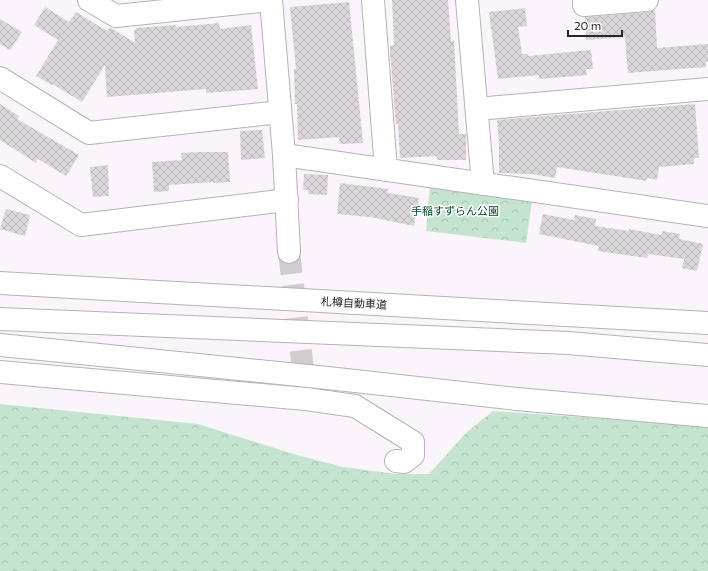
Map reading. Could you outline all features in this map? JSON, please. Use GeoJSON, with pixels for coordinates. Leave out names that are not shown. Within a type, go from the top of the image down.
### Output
{"type":"FeatureCollection","features":[{"type":"Feature","properties":{"kind":"main road"},"geometry":{"type":"LineString","coordinates":[[88,0],[116,16],[271,0],[284,155],[289,252]]}},
{"type":"Feature","properties":{"kind":"main road"},"geometry":{"type":"LineString","coordinates":[[373,0],[386,170]]}},
{"type":"Feature","properties":{"kind":"main road"},"geometry":{"type":"LineString","coordinates":[[467,0],[483,184]]}},
{"type":"Feature","properties":{"kind":"main road"},"geometry":{"type":"LineString","coordinates":[[584,0],[584,5],[647,0]]}},
{"type":"Feature","properties":{"kind":"main road"},"geometry":{"type":"LineString","coordinates":[[0,78],[89,133],[280,112]]}},
{"type":"Feature","properties":{"kind":"main road"},"geometry":{"type":"LineString","coordinates":[[476,109],[708,89]]}},
{"type":"Feature","properties":{"kind":"main road"},"geometry":{"type":"LineString","coordinates":[[284,155],[708,216]]}},
{"type":"Feature","properties":{"kind":"main road"},"geometry":{"type":"LineString","coordinates":[[0,176],[81,225],[287,200]]}},
{"type":"Feature","properties":{"kind":"main road","name":"札樽自動車道"},"geometry":{"type":"LineString","coordinates":[[0,283],[708,323]]}},
{"type":"Feature","properties":{"kind":"main road"},"geometry":{"type":"LineString","coordinates":[[0,319],[568,343],[708,355]]}},
{"type":"Feature","properties":{"kind":"main road"},"geometry":{"type":"LineString","coordinates":[[0,345],[517,399],[708,416]]}},
{"type":"Feature","properties":{"kind":"main road"},"geometry":{"type":"LineString","coordinates":[[0,372],[305,393],[355,406],[414,442],[413,454],[404,462],[396,461]]}},
{"type":"Feature","properties":{"kind":"green space","name":"手稲すずらん公園"},"geometry":{"type":"Polygon","coordinates":[[[430,185],[532,201],[526,243],[426,231],[430,185]]]}},
{"type":"Feature","properties":{"kind":"green space"},"geometry":{"type":"Polygon","coordinates":[[[0,404],[198,424],[297,455],[343,467],[396,474],[429,474],[466,433],[493,411],[708,426],[708,571],[0,571],[0,404]]]}},
{"type":"Feature","properties":{"kind":"building"},"geometry":{"type":"Polygon","coordinates":[[[392,0],[448,0],[451,41],[454,40],[459,134],[466,134],[466,160],[437,160],[437,156],[400,158],[398,124],[396,124],[390,52],[390,46],[394,45],[392,0]]]}},
{"type":"Feature","properties":{"kind":"building"},"geometry":{"type":"Polygon","coordinates":[[[349,2],[363,143],[340,144],[339,137],[298,140],[294,69],[296,69],[290,7],[349,2]]]}},
{"type":"Feature","properties":{"kind":"building"},"geometry":{"type":"Polygon","coordinates":[[[45,7],[69,22],[76,12],[107,31],[110,27],[135,43],[134,30],[136,30],[136,28],[176,25],[176,27],[219,23],[220,29],[251,25],[258,89],[206,93],[206,89],[107,97],[105,65],[82,102],[36,76],[58,40],[34,25],[45,7]]]}},
{"type":"Feature","properties":{"kind":"building"},"geometry":{"type":"Polygon","coordinates":[[[525,8],[527,26],[518,27],[522,54],[527,54],[528,56],[591,50],[593,69],[586,69],[587,75],[539,79],[539,75],[498,79],[489,12],[525,8]]]}},
{"type":"Feature","properties":{"kind":"building"},"geometry":{"type":"Polygon","coordinates":[[[655,10],[657,48],[708,44],[708,62],[705,62],[706,67],[628,73],[625,37],[586,40],[585,17],[648,12],[655,10]]]}},
{"type":"Feature","properties":{"kind":"building"},"geometry":{"type":"Polygon","coordinates":[[[0,19],[22,32],[10,50],[0,44],[0,19]]]}},
{"type":"Feature","properties":{"kind":"building"},"geometry":{"type":"Polygon","coordinates":[[[0,104],[19,116],[17,119],[79,155],[66,176],[38,159],[36,163],[0,140],[0,104]]]}},
{"type":"Feature","properties":{"kind":"building"},"geometry":{"type":"Polygon","coordinates":[[[695,104],[699,158],[694,158],[694,164],[659,167],[657,180],[647,178],[647,181],[557,167],[555,178],[532,174],[499,173],[497,120],[695,104]]]}},
{"type":"Feature","properties":{"kind":"building"},"geometry":{"type":"Polygon","coordinates":[[[262,130],[265,158],[241,160],[240,131],[262,130]]]}},
{"type":"Feature","properties":{"kind":"building"},"geometry":{"type":"Polygon","coordinates":[[[228,152],[230,182],[169,185],[169,191],[154,192],[152,162],[182,160],[181,153],[228,152]]]}},
{"type":"Feature","properties":{"kind":"building"},"geometry":{"type":"Polygon","coordinates":[[[108,165],[109,196],[93,197],[90,167],[108,165]]]}},
{"type":"Feature","properties":{"kind":"building"},"geometry":{"type":"Polygon","coordinates":[[[304,174],[328,175],[327,195],[308,194],[308,190],[303,190],[304,174]]]}},
{"type":"Feature","properties":{"kind":"building"},"geometry":{"type":"Polygon","coordinates":[[[340,183],[388,189],[388,193],[419,198],[414,226],[370,217],[337,214],[340,183]]]}},
{"type":"Feature","properties":{"kind":"building"},"geometry":{"type":"Polygon","coordinates":[[[6,209],[30,215],[25,236],[0,229],[6,209]]]}},
{"type":"Feature","properties":{"kind":"building"},"geometry":{"type":"Polygon","coordinates":[[[543,214],[574,220],[575,215],[596,219],[595,226],[629,231],[629,229],[662,235],[662,231],[680,234],[679,239],[703,244],[697,271],[682,268],[684,259],[648,254],[647,258],[598,251],[599,246],[539,234],[543,214]]]}},
{"type":"Feature","properties":{"kind":"tunnel"},"geometry":{"type":"LineString","coordinates":[[289,252],[305,386]]}}]}
